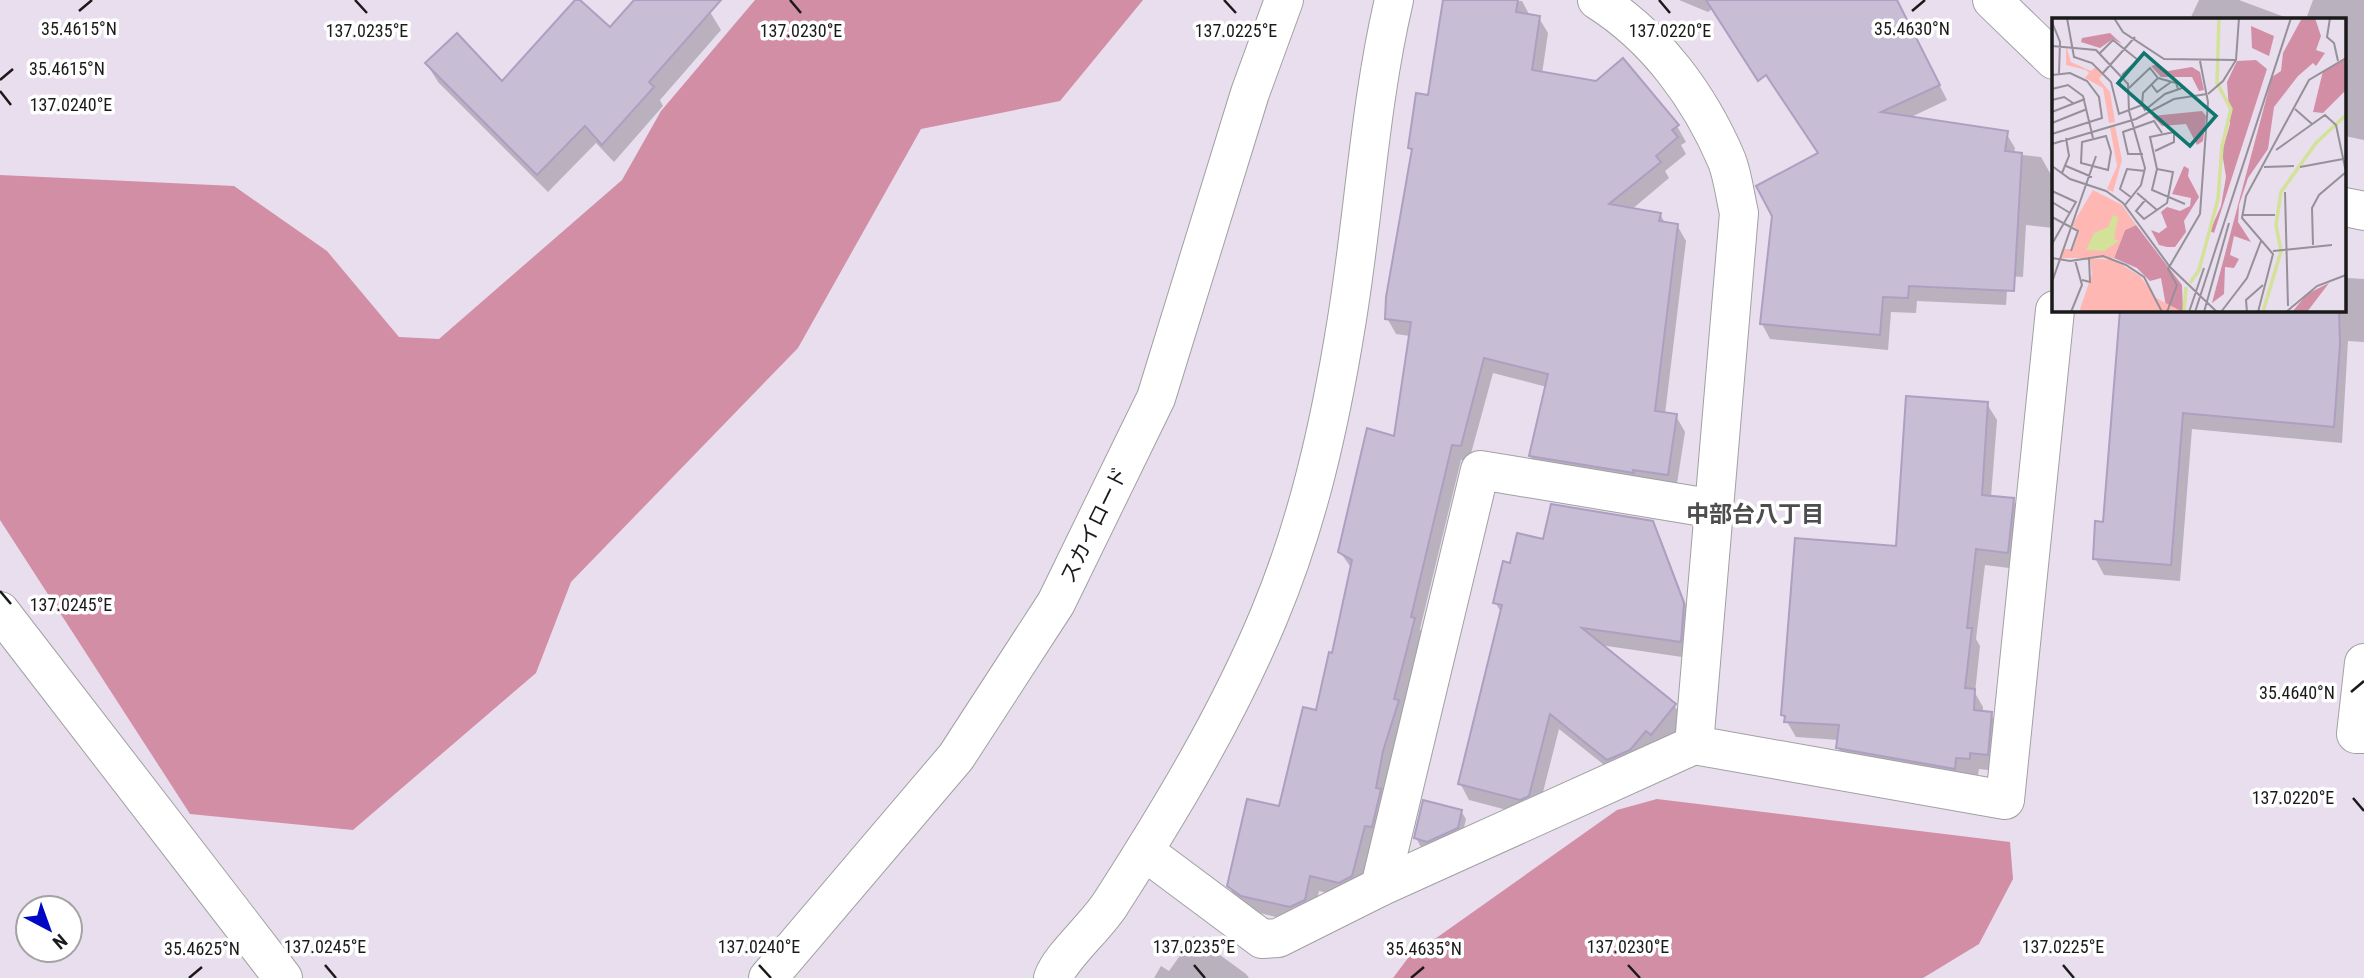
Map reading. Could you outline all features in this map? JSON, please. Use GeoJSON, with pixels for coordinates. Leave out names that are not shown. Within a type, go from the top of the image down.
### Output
{"type":"FeatureCollection","features":[{"type":"Feature","properties":{"kind":"street","name":"スカイロード"},"geometry":{"type":"LineString","coordinates":[[768,978],[956,757],[1056,603],[1156,398],[1250,93],[1284,0]]}},
{"type":"Feature","properties":{"kind":"street"},"geometry":{"type":"LineString","coordinates":[[1053,978],[1102,919],[1144,851],[1236,688],[1269,616],[1298,540],[1321,454],[1346,324],[1366,164],[1394,0]]}},
{"type":"Feature","properties":{"kind":"street"},"geometry":{"type":"LineString","coordinates":[[1597,0],[1651,43],[1684,84],[1728,163],[1739,213],[1694,745]]}},
{"type":"Feature","properties":{"kind":"street"},"geometry":{"type":"LineString","coordinates":[[1992,0],[2052,58]]}},
{"type":"Feature","properties":{"kind":"street"},"geometry":{"type":"LineString","coordinates":[[2346,206],[2364,211]]}},
{"type":"Feature","properties":{"kind":"street"},"geometry":{"type":"LineString","coordinates":[[1144,851],[1262,939],[1278,938],[1380,887],[1694,745],[2005,800],[2055,312]]}},
{"type":"Feature","properties":{"kind":"street"},"geometry":{"type":"LineString","coordinates":[[1380,887],[1480,470],[1715,509]]}},
{"type":"Feature","properties":{"kind":"street"},"geometry":{"type":"LineString","coordinates":[[0,611],[283,978]]}},
{"type":"Feature","properties":{"kind":"street"},"geometry":{"type":"LineString","coordinates":[[2364,663],[2356,734],[2364,734]]}},
{"type":"Feature","properties":{"kind":"shaded area"},"geometry":{"type":"Polygon","coordinates":[[[755,0],[1143,0],[1060,101],[921,129],[798,348],[571,582],[536,673],[353,830],[190,814],[0,520],[0,175],[234,186],[327,251],[399,337],[439,339],[622,180],[661,111],[755,0]]]}},
{"type":"Feature","properties":{"kind":"shaded area"},"geometry":{"type":"Polygon","coordinates":[[[1657,799],[2010,842],[2013,879],[1979,944],[1923,978],[1393,978],[1408,958],[1617,810],[1657,799]]]}},
{"type":"Feature","properties":{"kind":"building"},"geometry":{"type":"Polygon","coordinates":[[[575,0],[580,0],[610,27],[634,0],[721,0],[649,82],[654,87],[602,145],[585,126],[537,175],[425,63],[457,33],[502,81],[575,0]]]}},
{"type":"Feature","properties":{"kind":"building"},"geometry":{"type":"Polygon","coordinates":[[[1443,0],[1518,0],[1516,12],[1540,16],[1532,70],[1596,81],[1623,58],[1679,125],[1672,130],[1678,137],[1656,156],[1661,162],[1609,204],[1661,213],[1659,221],[1678,224],[1655,411],[1677,414],[1668,475],[1633,470],[1634,473],[1529,456],[1548,374],[1484,358],[1461,446],[1452,445],[1411,617],[1415,618],[1394,699],[1399,700],[1383,751],[1376,788],[1381,789],[1372,827],[1365,826],[1352,876],[1339,883],[1310,876],[1305,900],[1290,907],[1241,896],[1227,886],[1247,799],[1279,806],[1303,707],[1316,710],[1329,652],[1332,653],[1352,560],[1338,552],[1367,428],[1394,436],[1411,322],[1385,319],[1386,297],[1412,149],[1408,148],[1416,93],[1428,95],[1443,0]]]}},
{"type":"Feature","properties":{"kind":"building"},"geometry":{"type":"Polygon","coordinates":[[[1706,0],[1897,0],[1940,85],[1881,112],[2008,131],[2005,151],[2022,153],[2014,291],[1909,286],[1908,298],[1883,297],[1880,335],[1760,324],[1772,216],[1756,186],[1818,153],[1766,75],[1758,81],[1706,0]]]}},
{"type":"Feature","properties":{"kind":"building"},"geometry":{"type":"Polygon","coordinates":[[[2120,312],[2339,312],[2340,345],[2334,427],[2183,413],[2171,565],[2093,559],[2095,521],[2103,522],[2120,312]]]}},
{"type":"Feature","properties":{"kind":"building"},"geometry":{"type":"Polygon","coordinates":[[[1906,396],[1988,402],[1982,495],[2014,498],[2008,553],[1976,549],[1967,628],[1972,628],[1965,688],[1975,689],[1974,710],[1992,712],[1988,755],[1970,753],[1970,759],[1956,758],[1955,769],[1836,748],[1839,725],[1784,722],[1785,716],[1781,715],[1795,538],[1896,546],[1906,396]]]}},
{"type":"Feature","properties":{"kind":"building"},"geometry":{"type":"Polygon","coordinates":[[[1551,504],[1653,521],[1684,603],[1681,642],[1582,628],[1676,704],[1651,735],[1646,731],[1630,750],[1607,760],[1550,714],[1529,796],[1520,800],[1458,784],[1502,605],[1493,603],[1503,561],[1510,563],[1517,533],[1543,539],[1551,504]]]}},
{"type":"Feature","properties":{"kind":"building"},"geometry":{"type":"Polygon","coordinates":[[[1423,800],[1462,810],[1458,828],[1427,842],[1414,838],[1423,800]]]}},
{"type":"Feature","properties":{"kind":"district","name":"中部台八丁目"},"geometry":{"type":"Point","coordinates":[1755,514]}}]}
